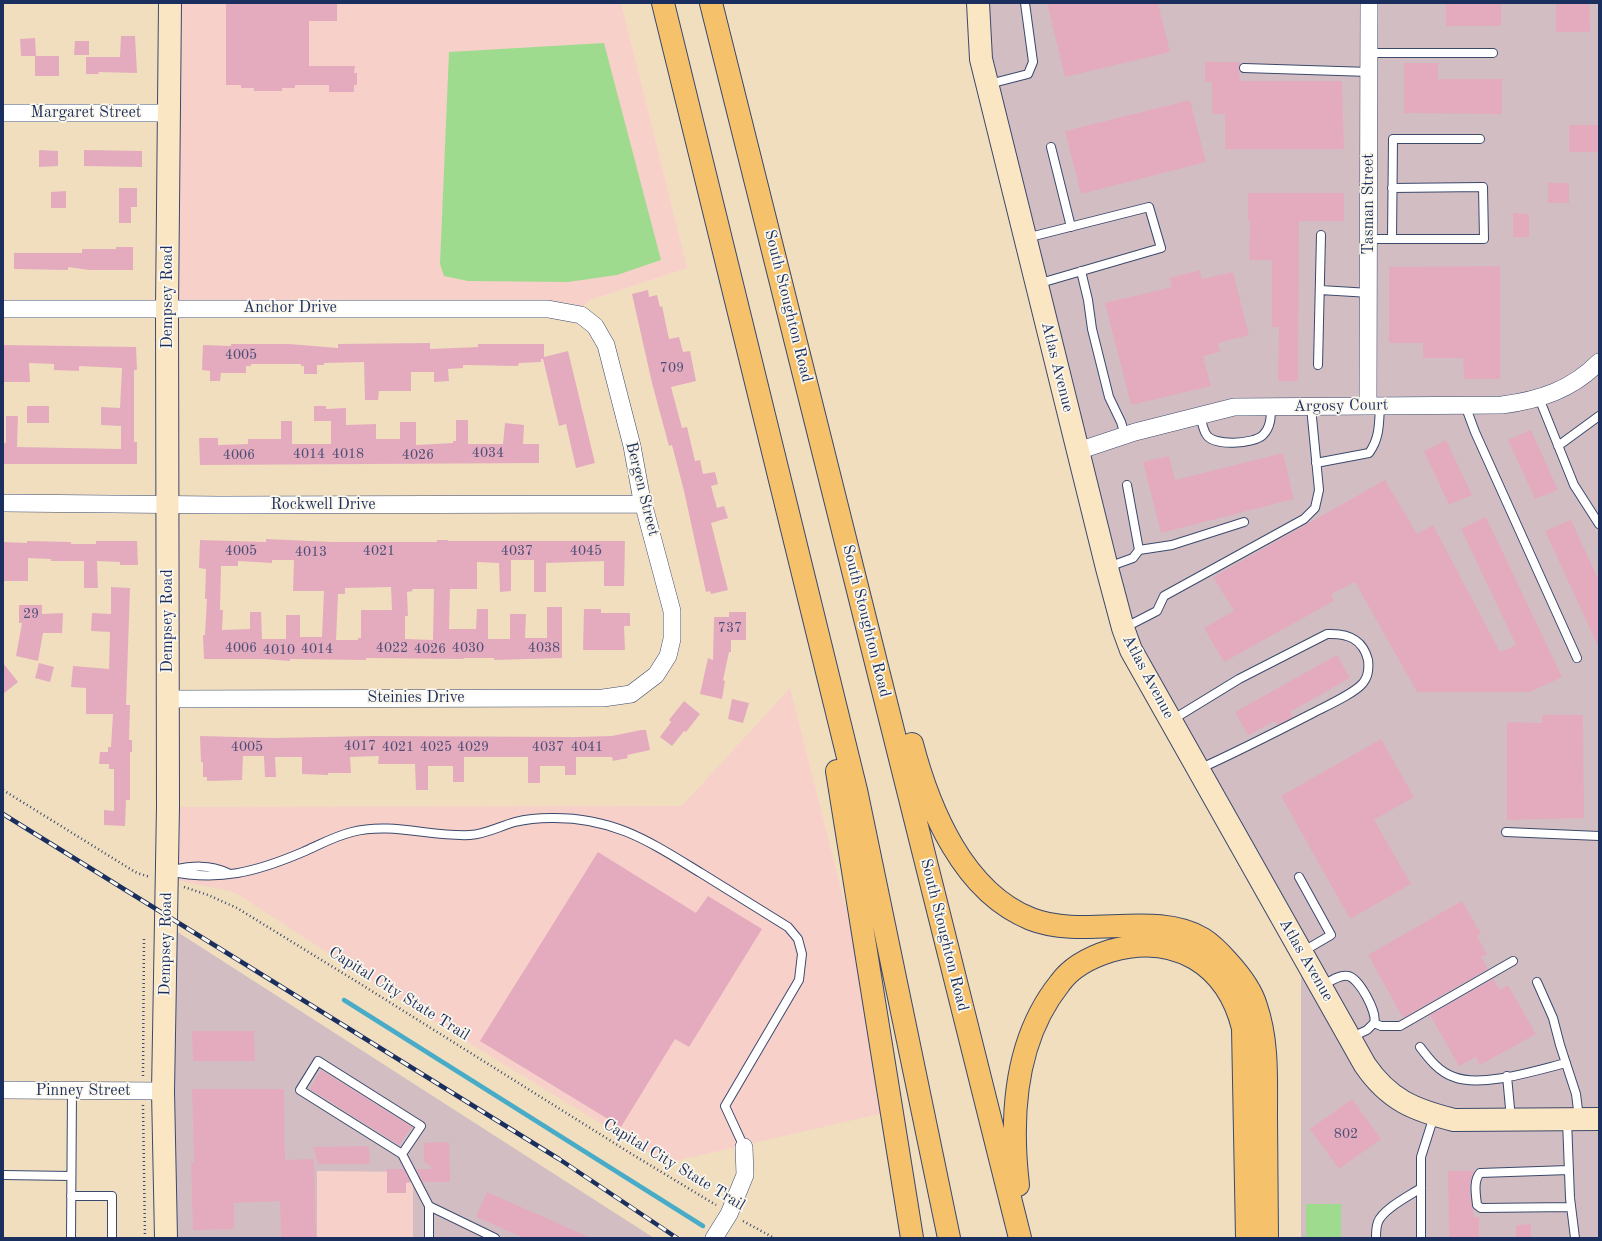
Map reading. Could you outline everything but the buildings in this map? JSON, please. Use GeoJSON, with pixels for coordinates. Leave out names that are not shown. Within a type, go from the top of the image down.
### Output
{"type":"FeatureCollection","features":[{"type":"Feature","properties":{"kind":"main road"},"geometry":{"type":"LineString","coordinates":[[663,3],[857,798],[949,1238]]}},
{"type":"Feature","properties":{"kind":"main road","name":"South Stoughton Road"},"geometry":{"type":"LineString","coordinates":[[711,3],[1020,1238]]}},
{"type":"Feature","properties":{"kind":"main road"},"geometry":{"type":"LineString","coordinates":[[784,292],[922,782],[952,847],[980,884],[1011,909],[1028,918],[1068,928],[1130,925],[1170,929],[1189,933],[1216,949],[1234,969],[1248,988],[1256,1004],[1264,1046],[1267,1238]]}},
{"type":"Feature","properties":{"kind":"main road"},"geometry":{"type":"LineString","coordinates":[[812,610],[912,1238]]}},
{"type":"Feature","properties":{"kind":"main road"},"geometry":{"type":"LineString","coordinates":[[1024,1238],[1015,1162],[1018,1089],[1026,1050],[1041,1011],[1060,982],[1087,960],[1118,949],[1140,945],[1180,951],[1213,971],[1234,998],[1239,1011],[1244,1028],[1247,1238]]}},
{"type":"Feature","properties":{"kind":"street","name":"Dempsey Road"},"geometry":{"type":"LineString","coordinates":[[166,1238],[163,1091],[167,876],[167,308],[170,3]]}},
{"type":"Feature","properties":{"kind":"street","name":"Atlas Avenue"},"geometry":{"type":"LineString","coordinates":[[978,3],[980,50],[987,85],[1107,568],[1123,628],[1131,650],[1365,1065],[1382,1087],[1410,1107],[1454,1120],[1582,1119]]}},
{"type":"Feature","properties":{"kind":"street","name":"Tasman Street"},"geometry":{"type":"LineString","coordinates":[[1369,3],[1370,294],[1374,405]]}},
{"type":"Feature","properties":{"kind":"street","name":"Margaret Street"},"geometry":{"type":"LineString","coordinates":[[3,113],[170,113]]}},
{"type":"Feature","properties":{"kind":"street","name":"Anchor Drive"},"geometry":{"type":"LineString","coordinates":[[3,309],[548,309],[576,313]]}},
{"type":"Feature","properties":{"kind":"street","name":"Bergen Street"},"geometry":{"type":"LineString","coordinates":[[576,313],[595,326],[606,345],[632,446],[644,504],[672,611],[672,639],[668,656],[656,675]]}},
{"type":"Feature","properties":{"kind":"street","name":"Argosy Court"},"geometry":{"type":"LineString","coordinates":[[1078,451],[1125,435],[1234,407],[1502,405],[1539,398],[1574,382],[1599,362]]}},
{"type":"Feature","properties":{"kind":"street","name":"Rockwell Drive"},"geometry":{"type":"LineString","coordinates":[[3,503],[644,504]]}},
{"type":"Feature","properties":{"kind":"street","name":"Steinies Drive"},"geometry":{"type":"LineString","coordinates":[[168,699],[603,698],[631,694],[656,675]]}},
{"type":"Feature","properties":{"kind":"street","name":"Pinney Street"},"geometry":{"type":"LineString","coordinates":[[3,1090],[163,1091]]}},
{"type":"Feature","properties":{"kind":"street"},"geometry":{"type":"LineString","coordinates":[[714,1238],[729,1214],[745,1175],[744,1147]]}},
{"type":"Feature","properties":{"kind":"lane"},"geometry":{"type":"LineString","coordinates":[[987,85],[1028,74],[1033,62],[1024,3]]}},
{"type":"Feature","properties":{"kind":"lane"},"geometry":{"type":"LineString","coordinates":[[1370,53],[1494,53]]}},
{"type":"Feature","properties":{"kind":"lane"},"geometry":{"type":"LineString","coordinates":[[1244,68],[1370,72]]}},
{"type":"Feature","properties":{"kind":"lane"},"geometry":{"type":"LineString","coordinates":[[1392,239],[1392,139],[1480,139]]}},
{"type":"Feature","properties":{"kind":"lane"},"geometry":{"type":"LineString","coordinates":[[1051,146],[1071,227]]}},
{"type":"Feature","properties":{"kind":"lane"},"geometry":{"type":"LineString","coordinates":[[1370,239],[1484,239],[1483,187],[1392,188]]}},
{"type":"Feature","properties":{"kind":"lane"},"geometry":{"type":"LineString","coordinates":[[1025,238],[1149,207],[1161,248],[1037,284]]}},
{"type":"Feature","properties":{"kind":"lane"},"geometry":{"type":"LineString","coordinates":[[1318,365],[1321,235]]}},
{"type":"Feature","properties":{"kind":"lane"},"geometry":{"type":"LineString","coordinates":[[1081,271],[1088,300],[1092,329],[1109,397],[1121,422],[1125,435]]}},
{"type":"Feature","properties":{"kind":"lane"},"geometry":{"type":"LineString","coordinates":[[1320,290],[1370,294]]}},
{"type":"Feature","properties":{"kind":"lane"},"geometry":{"type":"LineString","coordinates":[[1539,398],[1574,485],[1599,524]]}},
{"type":"Feature","properties":{"kind":"lane"},"geometry":{"type":"LineString","coordinates":[[1316,463],[1369,453],[1376,443],[1379,433],[1374,405]]}},
{"type":"Feature","properties":{"kind":"lane"},"geometry":{"type":"LineString","coordinates":[[1200,416],[1206,434],[1213,441],[1224,443],[1258,439],[1264,434],[1269,426],[1271,406]]}},
{"type":"Feature","properties":{"kind":"lane"},"geometry":{"type":"LineString","coordinates":[[1465,406],[1474,432],[1577,658]]}},
{"type":"Feature","properties":{"kind":"lane"},"geometry":{"type":"LineString","coordinates":[[1123,628],[1157,611],[1164,596],[1304,519],[1315,508],[1319,490],[1311,407]]}},
{"type":"Feature","properties":{"kind":"lane"},"geometry":{"type":"LineString","coordinates":[[1558,446],[1599,416]]}},
{"type":"Feature","properties":{"kind":"lane"},"geometry":{"type":"LineString","coordinates":[[1127,485],[1139,550]]}},
{"type":"Feature","properties":{"kind":"lane"},"geometry":{"type":"LineString","coordinates":[[1107,568],[1133,558],[1139,550],[1172,545],[1244,522]]}},
{"type":"Feature","properties":{"kind":"lane"},"geometry":{"type":"LineString","coordinates":[[1171,720],[1239,679],[1327,634],[1338,633],[1350,636],[1359,641],[1365,650],[1369,666],[1368,676],[1362,684],[1335,701],[1199,770]]}},
{"type":"Feature","properties":{"kind":"lane"},"geometry":{"type":"LineString","coordinates":[[167,876],[215,876],[228,873],[250,872],[272,866],[346,834],[372,829],[401,829],[471,835],[516,822],[553,818],[605,824],[629,832],[650,842],[788,927],[798,939],[802,954],[799,980],[725,1106],[744,1147]]}},
{"type":"Feature","properties":{"kind":"lane"},"geometry":{"type":"LineString","coordinates":[[1506,832],[1599,836]]}},
{"type":"Feature","properties":{"kind":"lane"},"geometry":{"type":"LineString","coordinates":[[1300,877],[1331,935],[1301,952]]}},
{"type":"Feature","properties":{"kind":"lane"},"geometry":{"type":"LineString","coordinates":[[1374,1023],[1386,1027],[1400,1026],[1493,974],[1513,960]]}},
{"type":"Feature","properties":{"kind":"lane"},"geometry":{"type":"LineString","coordinates":[[1321,987],[1341,976],[1351,977],[1357,981],[1375,1013],[1374,1023],[1367,1030],[1350,1038]]}},
{"type":"Feature","properties":{"kind":"lane"},"geometry":{"type":"LineString","coordinates":[[1537,982],[1553,1018],[1582,1119],[1569,1170],[1574,1238]]}},
{"type":"Feature","properties":{"kind":"lane"},"geometry":{"type":"LineString","coordinates":[[1420,1047],[1431,1062],[1454,1077],[1480,1080],[1507,1076],[1566,1063]]}},
{"type":"Feature","properties":{"kind":"lane"},"geometry":{"type":"LineString","coordinates":[[402,1154],[422,1126],[318,1061],[300,1090],[402,1154],[429,1206],[429,1238]]}},
{"type":"Feature","properties":{"kind":"lane"},"geometry":{"type":"LineString","coordinates":[[1507,1076],[1511,1120]]}},
{"type":"Feature","properties":{"kind":"lane"},"geometry":{"type":"LineString","coordinates":[[71,1238],[72,1091]]}},
{"type":"Feature","properties":{"kind":"lane"},"geometry":{"type":"LineString","coordinates":[[1421,1238],[1421,1157],[1434,1115]]}},
{"type":"Feature","properties":{"kind":"lane"},"geometry":{"type":"LineString","coordinates":[[1569,1170],[1480,1173],[1477,1177],[1476,1184],[1477,1205],[1481,1208],[1571,1207]]}},
{"type":"Feature","properties":{"kind":"lane"},"geometry":{"type":"LineString","coordinates":[[3,1175],[71,1176]]}},
{"type":"Feature","properties":{"kind":"lane"},"geometry":{"type":"LineString","coordinates":[[1376,1238],[1377,1224],[1380,1218],[1396,1204],[1421,1188]]}},
{"type":"Feature","properties":{"kind":"lane"},"geometry":{"type":"LineString","coordinates":[[71,1196],[112,1196],[112,1238]]}},
{"type":"Feature","properties":{"kind":"lane"},"geometry":{"type":"LineString","coordinates":[[429,1206],[495,1238]]}},
{"type":"Feature","properties":{"kind":"path","name":"Capital City State Trail"},"geometry":{"type":"LineString","coordinates":[[3,790],[137,873],[167,876],[237,908],[729,1214],[774,1238]]}},
{"type":"Feature","properties":{"kind":"path"},"geometry":{"type":"LineString","coordinates":[[144,936],[144,1065]]}},
{"type":"Feature","properties":{"kind":"path"},"geometry":{"type":"LineString","coordinates":[[143,1114],[145,1238]]}},
{"type":"Feature","properties":{"kind":"shaded area"},"geometry":{"type":"Polygon","coordinates":[[[170,3],[621,3],[687,268],[590,300],[576,313],[167,308],[170,3]]]}},
{"type":"Feature","properties":{"kind":"shaded area"},"geometry":{"type":"Polygon","coordinates":[[[978,3],[1599,3],[1599,1238],[1301,1238],[1301,952],[1131,650],[978,3]]]}},
{"type":"Feature","properties":{"kind":"shaded area"},"geometry":{"type":"Polygon","coordinates":[[[790,688],[897,1110],[666,1163],[433,1021],[234,892],[167,878],[168,807],[682,806],[790,688]]]}},
{"type":"Feature","properties":{"kind":"shaded area"},"geometry":{"type":"Polygon","coordinates":[[[165,924],[654,1238],[413,1238],[413,1172],[317,1171],[317,1238],[166,1238],[165,924]]]}},
{"type":"Feature","properties":{"kind":"shaded area"},"geometry":{"type":"Polygon","coordinates":[[[317,1171],[413,1171],[413,1238],[317,1238],[317,1171]]]}},
{"type":"Feature","properties":{"kind":"green space"},"geometry":{"type":"Polygon","coordinates":[[[604,43],[661,260],[617,275],[568,282],[468,281],[444,276],[440,264],[449,52],[604,43]]]}},
{"type":"Feature","properties":{"kind":"green space"},"geometry":{"type":"Polygon","coordinates":[[[1306,1204],[1341,1204],[1341,1238],[1306,1238],[1306,1204]]]}},
{"type":"Feature","properties":{"kind":"waterway"},"geometry":{"type":"LineString","coordinates":[[344,1000],[703,1226]]}},
{"type":"Feature","properties":{"kind":"railway"},"geometry":{"type":"LineString","coordinates":[[3,814],[559,1159],[677,1238]]}}]}
